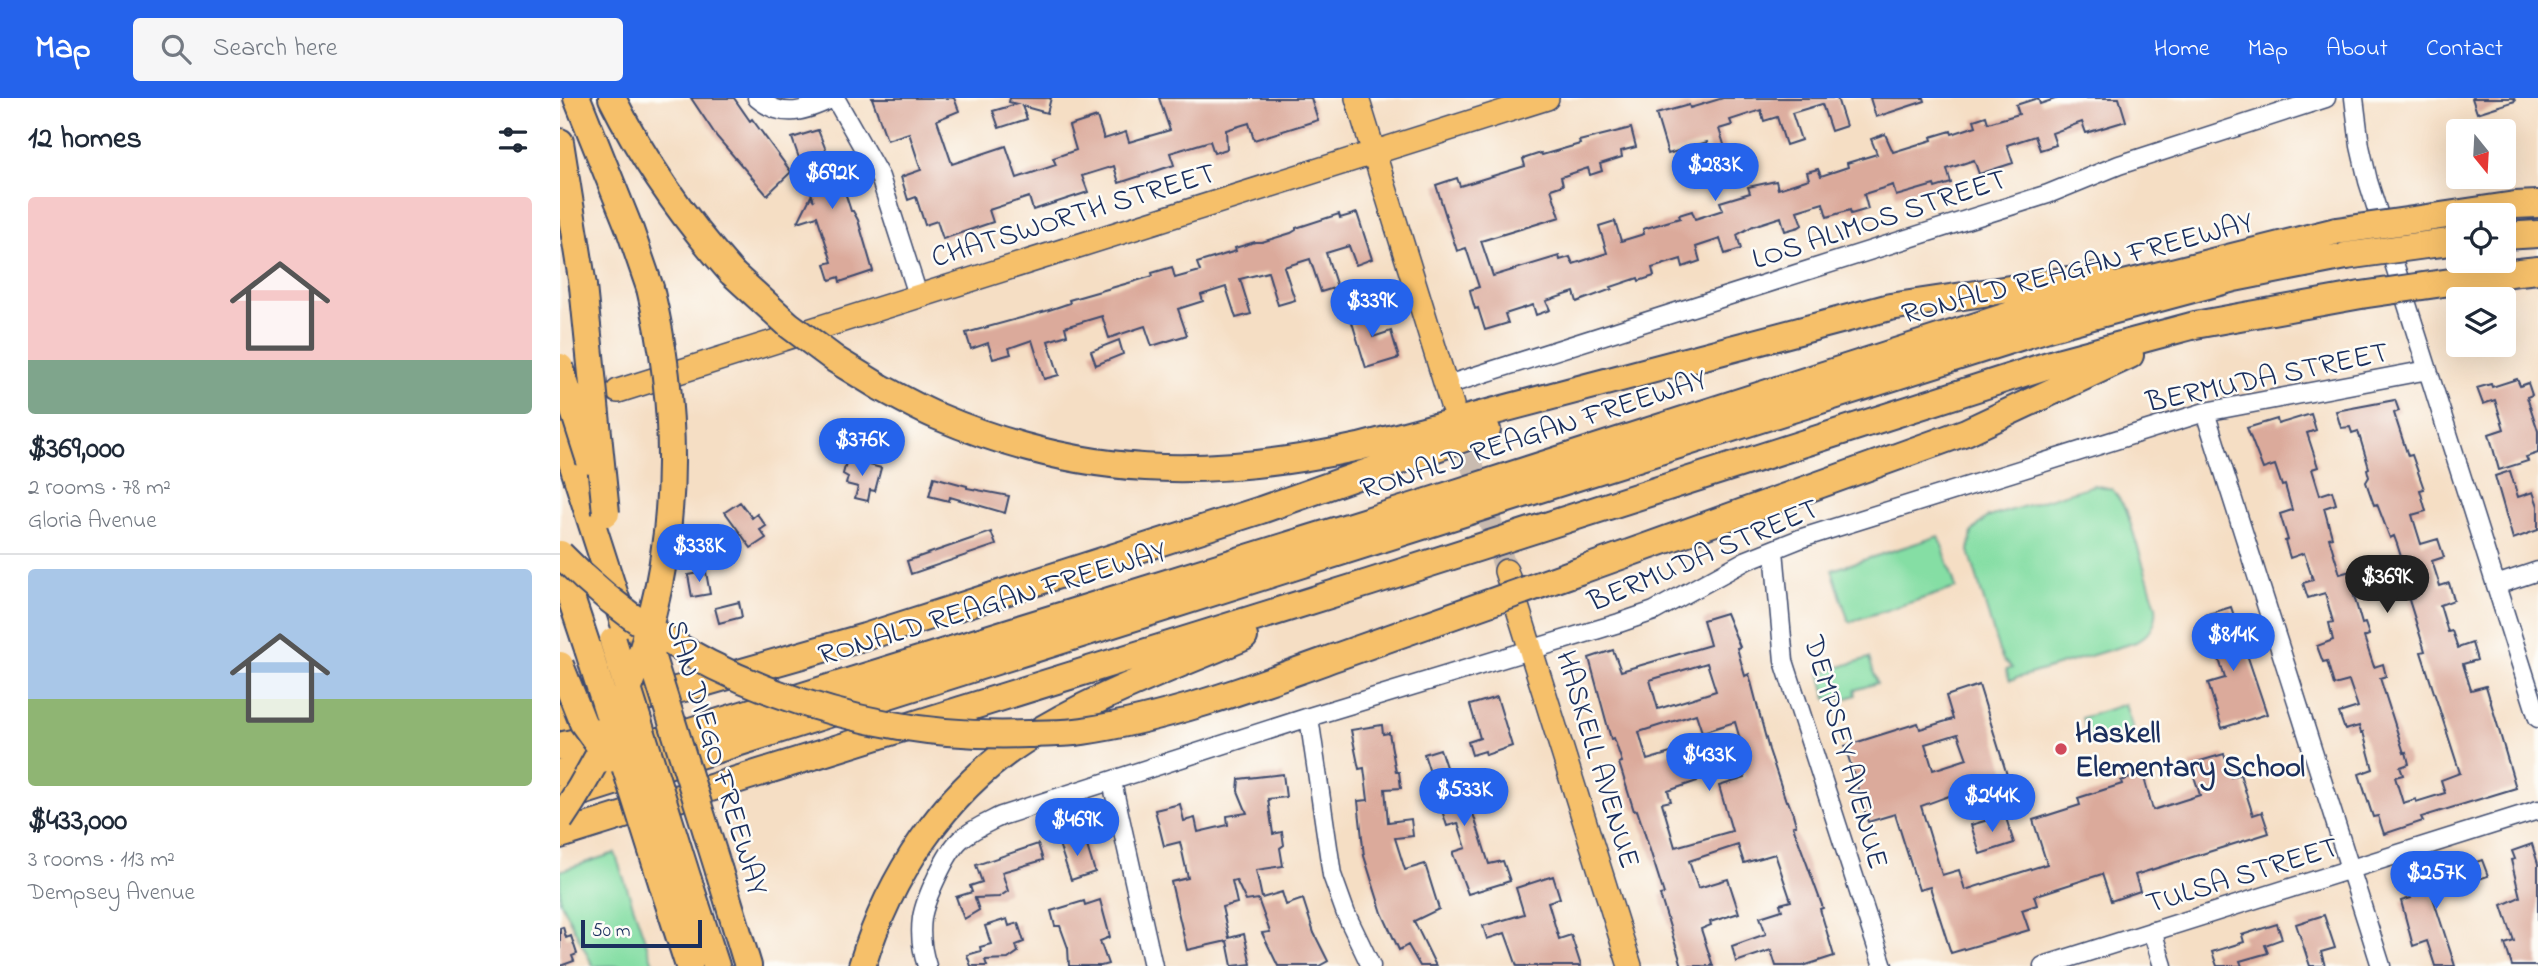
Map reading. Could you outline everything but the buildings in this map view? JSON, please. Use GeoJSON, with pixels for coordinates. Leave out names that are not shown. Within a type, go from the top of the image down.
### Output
{"type":"FeatureCollection","features":[{"type":"Feature","properties":{"kind":"highway"},"geometry":{"type":"LineString","coordinates":[[560,820],[620,714],[641,655],[663,572],[672,488],[671,415],[661,338],[650,288],[630,230],[577,98]]}},
{"type":"Feature","properties":{"kind":"highway"},"geometry":{"type":"LineString","coordinates":[[612,98],[626,126],[672,200],[732,272],[789,325],[836,360],[880,387],[935,415],[983,434],[1034,450],[1108,466],[1196,470],[1279,463],[1320,456],[1890,307],[2256,252]]}},
{"type":"Feature","properties":{"kind":"highway"},"geometry":{"type":"LineString","coordinates":[[560,142],[583,285],[606,513]]}},
{"type":"Feature","properties":{"kind":"highway","name":"RONALD REAGAN FREEWAY"},"geometry":{"type":"LineString","coordinates":[[560,773],[1402,510],[2048,303],[2336,231],[2538,204]]}},
{"type":"Feature","properties":{"kind":"highway"},"geometry":{"type":"LineString","coordinates":[[2516,235],[2538,234]]}},
{"type":"Feature","properties":{"kind":"highway"},"geometry":{"type":"LineString","coordinates":[[560,799],[2048,328],[2234,278],[2346,256],[2446,243]]}},
{"type":"Feature","properties":{"kind":"highway"},"geometry":{"type":"LineString","coordinates":[[560,838],[595,824],[1371,582],[2061,361],[2195,325],[2361,295],[2528,271]]}},
{"type":"Feature","properties":{"kind":"highway"},"geometry":{"type":"LineString","coordinates":[[560,554],[623,608],[663,636],[717,668],[806,703],[875,722],[936,732],[1081,732],[1161,716],[1300,670],[1965,432],[2195,325]]}},
{"type":"Feature","properties":{"kind":"highway"},"geometry":{"type":"LineString","coordinates":[[560,717],[693,686],[865,637],[1261,510],[1670,365]]}},
{"type":"Feature","properties":{"kind":"highway","name":"SAN DIEGO FREEWAY"},"geometry":{"type":"LineString","coordinates":[[560,367],[606,513],[634,795],[693,879],[748,966]]}},
{"type":"Feature","properties":{"kind":"highway"},"geometry":{"type":"LineString","coordinates":[[560,425],[568,486],[619,641]]}},
{"type":"Feature","properties":{"kind":"highway","name":"SAN DIEGO FREEWAY"},"geometry":{"type":"LineString","coordinates":[[560,565],[619,641],[693,879],[689,966]]}},
{"type":"Feature","properties":{"kind":"highway"},"geometry":{"type":"LineString","coordinates":[[862,966],[886,903],[922,842],[965,789],[1021,743],[1085,706],[1371,582]]}},
{"type":"Feature","properties":{"kind":"highway"},"geometry":{"type":"LineString","coordinates":[[560,665],[583,723],[634,795]]}},
{"type":"Feature","properties":{"kind":"highway"},"geometry":{"type":"LineString","coordinates":[[560,746],[614,733],[703,727]]}},
{"type":"Feature","properties":{"kind":"highway"},"geometry":{"type":"LineString","coordinates":[[693,879],[716,966]]}},
{"type":"Feature","properties":{"kind":"highway"},"geometry":{"type":"LineString","coordinates":[[693,879],[730,966]]}},
{"type":"Feature","properties":{"kind":"main road"},"geometry":{"type":"LineString","coordinates":[[1357,98],[1450,395]]}},
{"type":"Feature","properties":{"kind":"main road","name":"CHATSWORTH STREET"},"geometry":{"type":"LineString","coordinates":[[618,391],[1547,98]]}},
{"type":"Feature","properties":{"kind":"main road","name":"HASKELL AVENUE"},"geometry":{"type":"LineString","coordinates":[[1507,572],[1630,966]]}},
{"type":"Feature","properties":{"kind":"street"},"geometry":{"type":"LineString","coordinates":[[757,98],[795,113],[834,98],[880,177],[918,295]]}},
{"type":"Feature","properties":{"kind":"street","name":"LOS ALIMOS STREET"},"geometry":{"type":"LineString","coordinates":[[1450,395],[2048,194],[2119,165],[2326,98]]}},
{"type":"Feature","properties":{"kind":"street"},"geometry":{"type":"LineString","coordinates":[[2354,98],[2368,181],[2538,718]]}},
{"type":"Feature","properties":{"kind":"street","name":"BERMUDA STREET"},"geometry":{"type":"LineString","coordinates":[[927,966],[922,936],[923,915],[942,865],[958,842],[975,828],[1002,816],[1309,716],[1532,651],[1654,611],[1747,560],[1802,538],[2205,412],[2428,370]]}},
{"type":"Feature","properties":{"kind":"street"},"geometry":{"type":"LineString","coordinates":[[2205,412],[2381,966]]}},
{"type":"Feature","properties":{"kind":"street","name":"DEMPSEY AVENUE"},"geometry":{"type":"LineString","coordinates":[[1774,550],[1784,661],[1883,966]]}},
{"type":"Feature","properties":{"kind":"street"},"geometry":{"type":"LineString","coordinates":[[2496,585],[2538,571]]}},
{"type":"Feature","properties":{"kind":"street"},"geometry":{"type":"LineString","coordinates":[[1309,716],[1332,875],[1346,914],[1371,966]]}},
{"type":"Feature","properties":{"kind":"street"},"geometry":{"type":"LineString","coordinates":[[1112,782],[1153,966]]}},
{"type":"Feature","properties":{"kind":"street","name":"TULSA STREET"},"geometry":{"type":"LineString","coordinates":[[2043,966],[2538,810]]}},
{"type":"Feature","properties":{"kind":"street"},"geometry":{"type":"LineString","coordinates":[[2152,931],[2163,966]]}},
{"type":"Feature","properties":{"kind":"green space"},"geometry":{"type":"Polygon","coordinates":[[[2094,485],[2112,489],[2126,509],[2156,606],[2154,622],[2149,631],[2136,642],[2010,680],[2006,670],[2012,668],[2003,660],[1999,651],[1969,551],[1972,532],[1986,518],[2094,485]]]}},
{"type":"Feature","properties":{"kind":"green space"},"geometry":{"type":"Polygon","coordinates":[[[1939,536],[1956,588],[1849,622],[1832,570],[1939,536]]]}},
{"type":"Feature","properties":{"kind":"green space"},"geometry":{"type":"Polygon","coordinates":[[[1869,658],[1877,683],[1855,690],[1856,695],[1841,700],[1839,696],[1827,699],[1820,673],[1869,658]]]}},
{"type":"Feature","properties":{"kind":"green space"},"geometry":{"type":"Polygon","coordinates":[[[2125,704],[2133,730],[2091,744],[2082,718],[2125,704]]]}},
{"type":"Feature","properties":{"kind":"green space"},"geometry":{"type":"Polygon","coordinates":[[[615,853],[654,966],[593,966],[560,901],[560,871],[615,853]]]}},
{"type":"Feature","properties":{"kind":"tunnel"},"geometry":{"type":"LineString","coordinates":[[1458,421],[1506,571]]}},
{"type":"Feature","properties":{"kind":"place","name":"Haskell Elementary School"},"geometry":{"type":"Point","coordinates":[2061,749]}}]}
